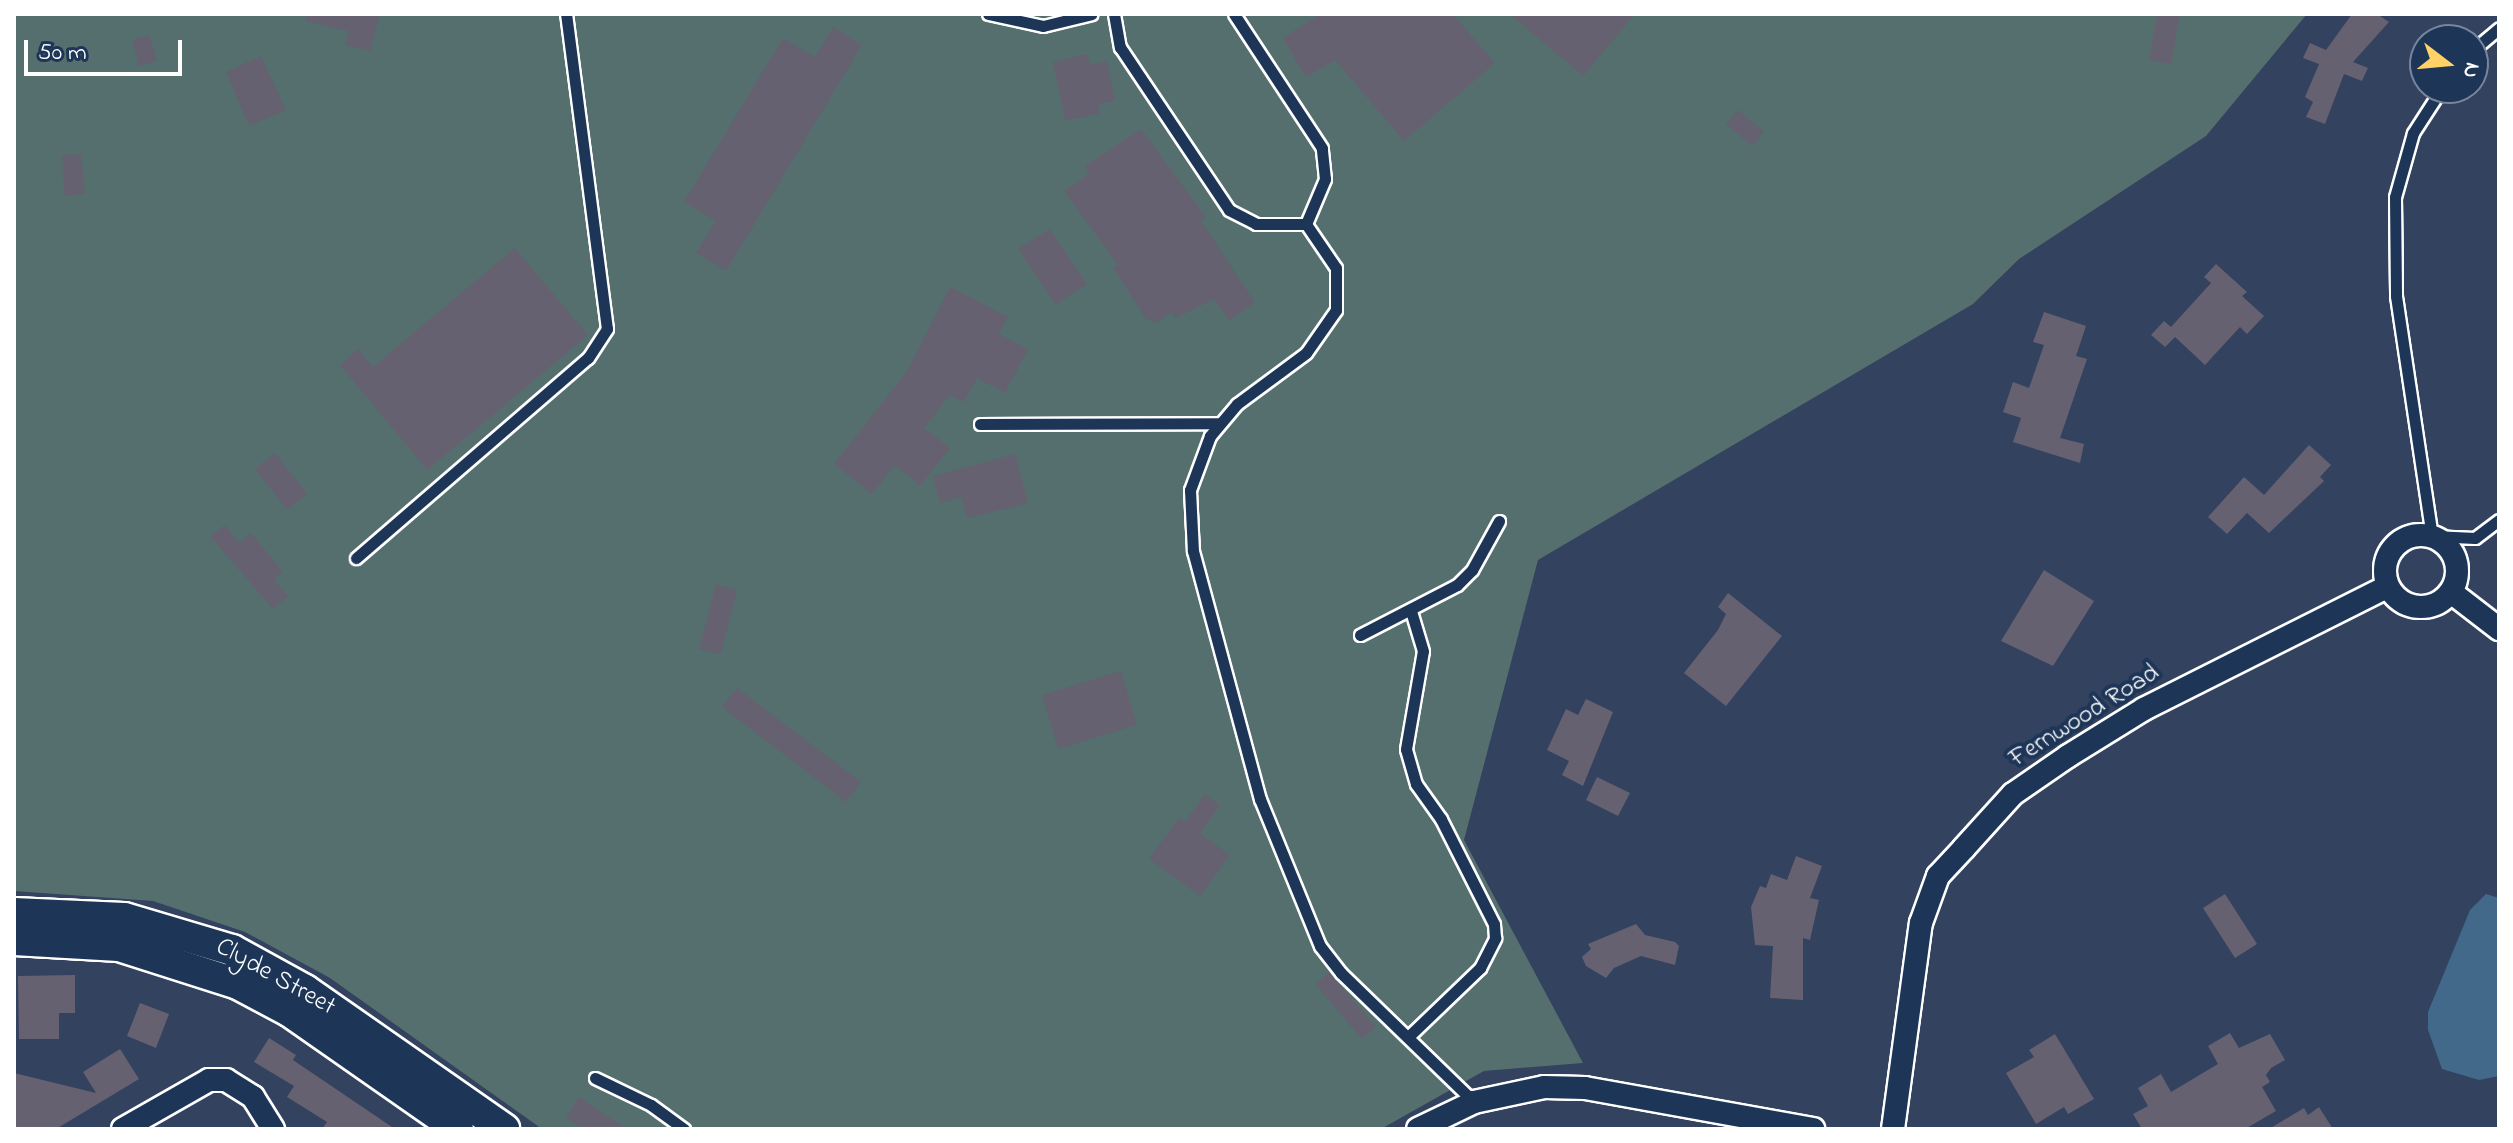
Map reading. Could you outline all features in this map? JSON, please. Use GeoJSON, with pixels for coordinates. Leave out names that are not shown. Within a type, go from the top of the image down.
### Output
{"type":"FeatureCollection","features":[{"type":"Feature","properties":{"kind":"main road","name":"Clyde Street"},"geometry":{"type":"LineString","coordinates":[[14,913],[124,918],[232,950],[305,990],[504,1129]]}},
{"type":"Feature","properties":{"kind":"main road","name":"Clyde Street"},"geometry":{"type":"LineString","coordinates":[[14,940],[119,946],[238,984],[289,1011],[458,1129]]}},
{"type":"Feature","properties":{"kind":"street"},"geometry":{"type":"LineString","coordinates":[[2432,536],[2455,559],[2451,592],[2434,605],[2412,607],[2387,587],[2390,552],[2408,537],[2432,536]]}},
{"type":"Feature","properties":{"kind":"street","name":"Fernwood Road"},"geometry":{"type":"LineString","coordinates":[[1893,1129],[1921,923],[1947,867],[2013,794],[2144,709],[2387,587]]}},
{"type":"Feature","properties":{"kind":"street"},"geometry":{"type":"LineString","coordinates":[[2451,592],[2499,629]]}},
{"type":"Feature","properties":{"kind":"street"},"geometry":{"type":"LineString","coordinates":[[123,1129],[209,1080],[226,1080],[253,1097],[273,1129]]}},
{"type":"Feature","properties":{"kind":"street"},"geometry":{"type":"LineString","coordinates":[[1418,1129],[1474,1102],[1544,1087],[1585,1088],[1813,1129]]}},
{"type":"Feature","properties":{"kind":"lane"},"geometry":{"type":"LineString","coordinates":[[356,558],[588,358],[607,329],[605,287],[566,14]]}},
{"type":"Feature","properties":{"kind":"lane"},"geometry":{"type":"LineString","coordinates":[[988,14],[1043,26],[1092,14]]}},
{"type":"Feature","properties":{"kind":"lane"},"geometry":{"type":"LineString","coordinates":[[1114,14],[1120,47],[1229,210],[1256,224],[1306,224]]}},
{"type":"Feature","properties":{"kind":"lane"},"geometry":{"type":"LineString","coordinates":[[1234,14],[1322,148],[1325,179],[1306,224]]}},
{"type":"Feature","properties":{"kind":"lane"},"geometry":{"type":"LineString","coordinates":[[2432,104],[2413,133],[2395,197],[2396,296],[2432,536],[2475,538],[2499,520]]}},
{"type":"Feature","properties":{"kind":"lane"},"geometry":{"type":"LineString","coordinates":[[1306,224],[1336,268],[1339,299],[1330,325],[1306,353],[1218,423],[1194,473],[1190,532],[1246,755],[1282,862],[1320,946],[1474,1102]]}},
{"type":"Feature","properties":{"kind":"lane"},"geometry":{"type":"LineString","coordinates":[[980,424],[1218,423]]}},
{"type":"Feature","properties":{"kind":"lane"},"geometry":{"type":"LineString","coordinates":[[1360,635],[1411,611],[1472,570],[1499,521]]}},
{"type":"Feature","properties":{"kind":"lane"},"geometry":{"type":"LineString","coordinates":[[1408,1037],[1480,968],[1495,938],[1494,924],[1447,832],[1416,784],[1406,749],[1423,651],[1411,611]]}},
{"type":"Feature","properties":{"kind":"lane"},"geometry":{"type":"LineString","coordinates":[[595,1078],[651,1105],[684,1129]]}},
{"type":"Feature","properties":{"kind":"green space"},"geometry":{"type":"Polygon","coordinates":[[[14,14],[2307,14],[2206,136],[2019,259],[1973,304],[1538,560],[1464,840],[1583,1063],[1484,1071],[1381,1129],[542,1129],[330,978],[245,932],[153,901],[14,891],[14,14]]]}},
{"type":"Feature","properties":{"kind":"water"},"geometry":{"type":"Polygon","coordinates":[[[2486,894],[2499,898],[2499,1076],[2479,1080],[2442,1069],[2428,1030],[2428,1012],[2470,910],[2486,894]]]}},
{"type":"Feature","properties":{"kind":"building"},"geometry":{"type":"Polygon","coordinates":[[[307,14],[380,14],[370,51],[345,45],[349,31],[306,21],[307,14]]]}},
{"type":"Feature","properties":{"kind":"building"},"geometry":{"type":"Polygon","coordinates":[[[1320,14],[1453,14],[1495,63],[1404,141],[1335,60],[1306,77],[1283,38],[1320,14]]]}},
{"type":"Feature","properties":{"kind":"building"},"geometry":{"type":"Polygon","coordinates":[[[1510,14],[1635,14],[1583,76],[1510,14]]]}},
{"type":"Feature","properties":{"kind":"building"},"geometry":{"type":"Polygon","coordinates":[[[2157,14],[2180,14],[2171,64],[2149,60],[2157,14]]]}},
{"type":"Feature","properties":{"kind":"building"},"geometry":{"type":"Polygon","coordinates":[[[2352,14],[2377,14],[2389,22],[2353,62],[2368,68],[2362,81],[2344,74],[2325,124],[2306,117],[2313,102],[2305,97],[2319,64],[2303,58],[2310,43],[2326,50],[2352,14]]]}},
{"type":"Feature","properties":{"kind":"building"},"geometry":{"type":"Polygon","coordinates":[[[833,27],[862,45],[726,271],[696,253],[716,221],[684,202],[783,38],[815,57],[833,27]]]}},
{"type":"Feature","properties":{"kind":"building"},"geometry":{"type":"Polygon","coordinates":[[[149,35],[157,61],[139,66],[132,40],[149,35]]]}},
{"type":"Feature","properties":{"kind":"building"},"geometry":{"type":"Polygon","coordinates":[[[1087,54],[1090,65],[1107,61],[1115,101],[1098,104],[1100,113],[1065,121],[1053,62],[1087,54]]]}},
{"type":"Feature","properties":{"kind":"building"},"geometry":{"type":"Polygon","coordinates":[[[261,56],[286,110],[249,126],[226,72],[261,56]]]}},
{"type":"Feature","properties":{"kind":"building"},"geometry":{"type":"Polygon","coordinates":[[[1738,110],[1764,132],[1752,146],[1726,124],[1738,110]]]}},
{"type":"Feature","properties":{"kind":"building"},"geometry":{"type":"Polygon","coordinates":[[[1141,129],[1206,217],[1201,221],[1255,303],[1229,321],[1214,299],[1176,318],[1172,312],[1156,323],[1146,319],[1113,268],[1118,265],[1064,191],[1089,174],[1085,166],[1141,129]]]}},
{"type":"Feature","properties":{"kind":"building"},"geometry":{"type":"Polygon","coordinates":[[[81,154],[85,194],[65,196],[62,156],[81,154]]]}},
{"type":"Feature","properties":{"kind":"building"},"geometry":{"type":"Polygon","coordinates":[[[1050,229],[1087,284],[1056,305],[1018,249],[1050,229]]]}},
{"type":"Feature","properties":{"kind":"building"},"geometry":{"type":"Polygon","coordinates":[[[515,248],[588,335],[427,470],[340,365],[358,349],[373,367],[515,248]]]}},
{"type":"Feature","properties":{"kind":"building"},"geometry":{"type":"Polygon","coordinates":[[[2216,264],[2247,292],[2242,296],[2264,316],[2247,334],[2240,327],[2205,365],[2175,337],[2165,347],[2151,335],[2164,321],[2171,327],[2211,283],[2204,277],[2216,264]]]}},
{"type":"Feature","properties":{"kind":"building"},"geometry":{"type":"Polygon","coordinates":[[[950,287],[1008,317],[999,334],[1028,349],[1005,393],[977,378],[964,402],[950,395],[924,428],[950,448],[920,486],[895,465],[872,494],[834,464],[906,373],[950,287]]]}},
{"type":"Feature","properties":{"kind":"building"},"geometry":{"type":"Polygon","coordinates":[[[2044,312],[2086,326],[2076,356],[2087,359],[2060,438],[2084,444],[2080,463],[2013,442],[2021,418],[2003,412],[2013,382],[2029,388],[2044,345],[2033,342],[2044,312]]]}},
{"type":"Feature","properties":{"kind":"building"},"geometry":{"type":"Polygon","coordinates":[[[2309,445],[2331,465],[2320,477],[2324,481],[2269,533],[2247,513],[2227,534],[2208,517],[2244,477],[2264,495],[2309,445]]]}},
{"type":"Feature","properties":{"kind":"building"},"geometry":{"type":"Polygon","coordinates":[[[275,453],[307,494],[287,510],[255,469],[275,453]]]}},
{"type":"Feature","properties":{"kind":"building"},"geometry":{"type":"Polygon","coordinates":[[[1015,454],[1028,503],[967,518],[961,497],[940,503],[933,476],[1015,454]]]}},
{"type":"Feature","properties":{"kind":"building"},"geometry":{"type":"Polygon","coordinates":[[[225,525],[239,543],[251,533],[283,572],[274,579],[288,596],[273,609],[210,536],[225,525]]]}},
{"type":"Feature","properties":{"kind":"building"},"geometry":{"type":"Polygon","coordinates":[[[2044,570],[2094,601],[2053,666],[2001,641],[2044,570]]]}},
{"type":"Feature","properties":{"kind":"building"},"geometry":{"type":"Polygon","coordinates":[[[716,584],[737,590],[721,654],[699,649],[716,584]]]}},
{"type":"Feature","properties":{"kind":"building"},"geometry":{"type":"Polygon","coordinates":[[[1728,593],[1782,636],[1726,706],[1684,673],[1718,630],[1726,614],[1718,607],[1728,593]]]}},
{"type":"Feature","properties":{"kind":"building"},"geometry":{"type":"Polygon","coordinates":[[[1121,671],[1137,725],[1058,749],[1042,695],[1121,671]]]}},
{"type":"Feature","properties":{"kind":"building"},"geometry":{"type":"Polygon","coordinates":[[[737,688],[861,782],[846,802],[722,707],[737,688]]]}},
{"type":"Feature","properties":{"kind":"building"},"geometry":{"type":"Polygon","coordinates":[[[1586,699],[1613,712],[1583,786],[1562,775],[1569,761],[1547,750],[1566,709],[1578,715],[1586,699]]]}},
{"type":"Feature","properties":{"kind":"building"},"geometry":{"type":"Polygon","coordinates":[[[1597,777],[1630,793],[1618,816],[1586,800],[1597,777]]]}},
{"type":"Feature","properties":{"kind":"building"},"geometry":{"type":"Polygon","coordinates":[[[1205,794],[1220,805],[1200,834],[1230,855],[1200,896],[1149,859],[1179,818],[1185,822],[1205,794]]]}},
{"type":"Feature","properties":{"kind":"building"},"geometry":{"type":"Polygon","coordinates":[[[1796,856],[1822,866],[1810,898],[1819,900],[1810,940],[1803,938],[1803,1000],[1770,998],[1773,946],[1755,945],[1751,907],[1760,886],[1766,888],[1771,874],[1787,880],[1796,856]]]}},
{"type":"Feature","properties":{"kind":"building"},"geometry":{"type":"Polygon","coordinates":[[[2225,894],[2257,944],[2235,958],[2203,908],[2225,894]]]}},
{"type":"Feature","properties":{"kind":"building"},"geometry":{"type":"Polygon","coordinates":[[[1636,924],[1645,935],[1675,942],[1679,946],[1675,965],[1641,956],[1614,968],[1606,978],[1586,966],[1582,957],[1591,949],[1588,944],[1636,924]]]}},
{"type":"Feature","properties":{"kind":"building"},"geometry":{"type":"Polygon","coordinates":[[[1329,972],[1376,1027],[1362,1039],[1315,984],[1329,972]]]}},
{"type":"Feature","properties":{"kind":"building"},"geometry":{"type":"Polygon","coordinates":[[[75,975],[75,1013],[59,1013],[59,1039],[19,1039],[18,976],[75,975]]]}},
{"type":"Feature","properties":{"kind":"building"},"geometry":{"type":"Polygon","coordinates":[[[140,1003],[169,1014],[156,1048],[127,1036],[140,1003]]]}},
{"type":"Feature","properties":{"kind":"building"},"geometry":{"type":"Polygon","coordinates":[[[2230,1033],[2239,1048],[2270,1034],[2285,1060],[2271,1068],[2266,1075],[2270,1082],[2262,1087],[2276,1111],[2245,1129],[2142,1129],[2133,1114],[2148,1106],[2138,1088],[2161,1074],[2171,1092],[2218,1064],[2208,1046],[2230,1033]]]}},
{"type":"Feature","properties":{"kind":"building"},"geometry":{"type":"Polygon","coordinates":[[[2055,1034],[2094,1099],[2068,1114],[2064,1107],[2036,1124],[2006,1073],[2034,1057],[2029,1050],[2055,1034]]]}},
{"type":"Feature","properties":{"kind":"building"},"geometry":{"type":"Polygon","coordinates":[[[269,1038],[296,1055],[293,1060],[395,1129],[322,1129],[327,1122],[287,1097],[294,1086],[254,1062],[269,1038]]]}},
{"type":"Feature","properties":{"kind":"building"},"geometry":{"type":"Polygon","coordinates":[[[120,1049],[139,1079],[56,1129],[14,1129],[14,1073],[96,1093],[83,1072],[120,1049]]]}},
{"type":"Feature","properties":{"kind":"building"},"geometry":{"type":"Polygon","coordinates":[[[579,1097],[627,1129],[583,1129],[566,1118],[579,1097]]]}},
{"type":"Feature","properties":{"kind":"building"},"geometry":{"type":"Polygon","coordinates":[[[2319,1107],[2333,1129],[2269,1129],[2304,1108],[2308,1115],[2319,1107]]]}}]}
